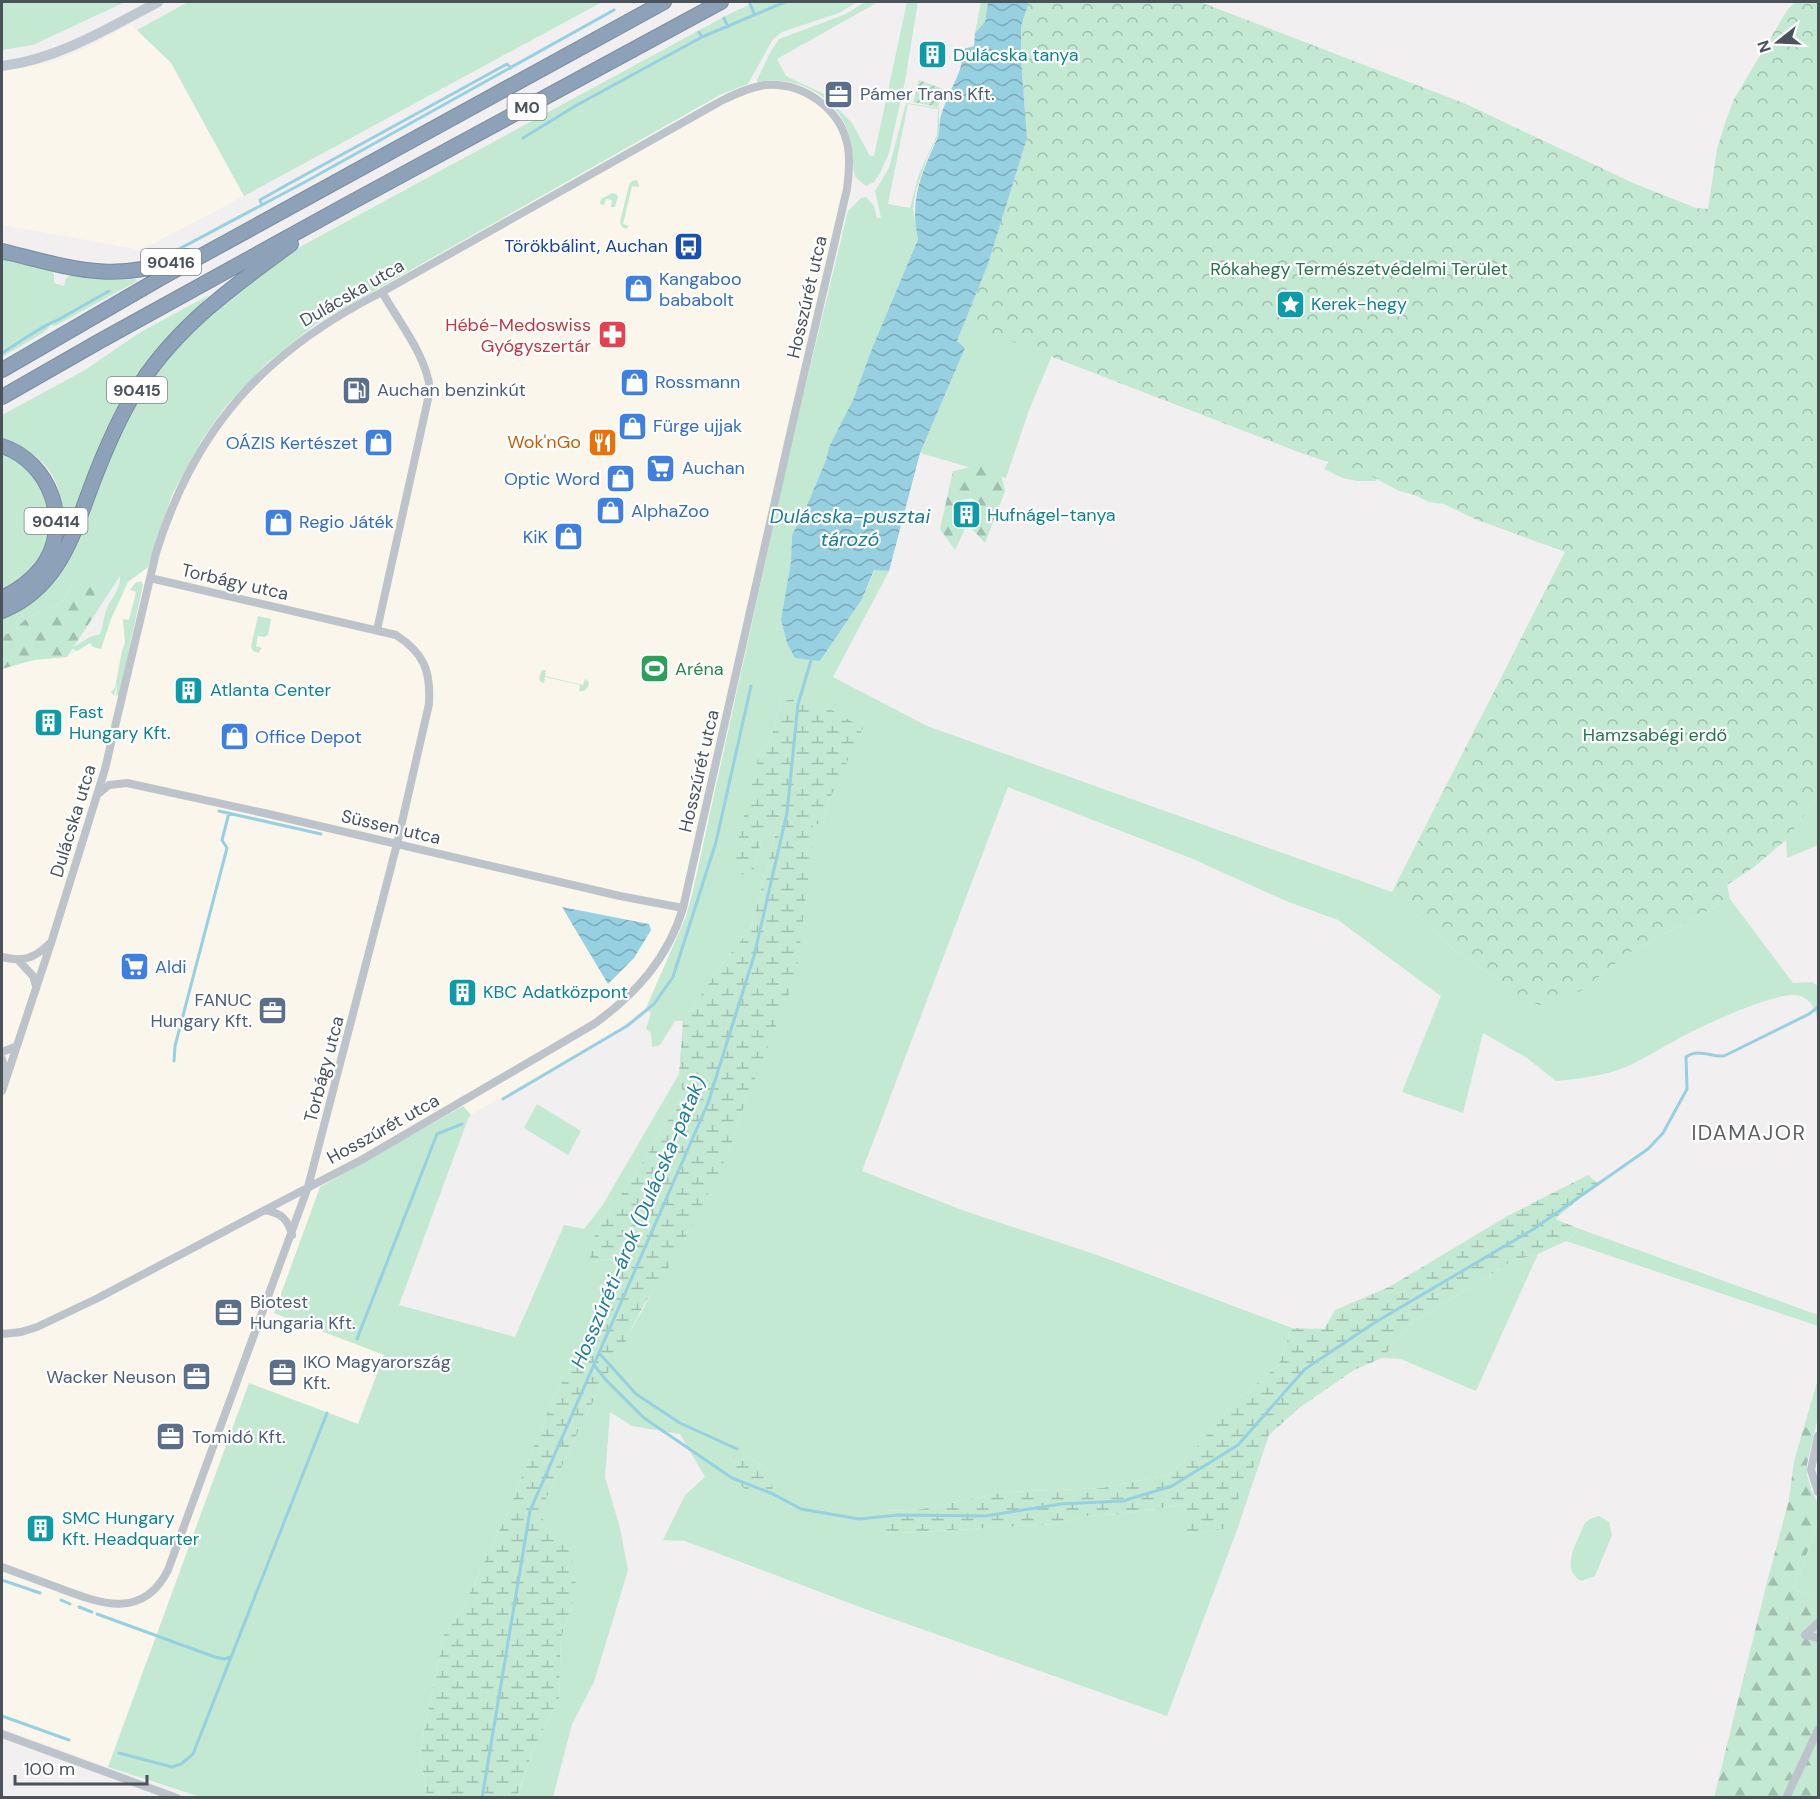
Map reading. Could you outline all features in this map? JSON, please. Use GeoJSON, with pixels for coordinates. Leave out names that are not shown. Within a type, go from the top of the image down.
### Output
{"type":"FeatureCollection","features":[{"type":"Feature","properties":{"kind":"highway","name":"M0"},"geometry":{"type":"LineString","coordinates":[[2,370],[159,279],[664,2]]}},
{"type":"Feature","properties":{"kind":"highway","name":"M0"},"geometry":{"type":"LineString","coordinates":[[2,397],[333,212],[721,2]]}},
{"type":"Feature","properties":{"kind":"highway","name":"90415"},"geometry":{"type":"LineString","coordinates":[[2,611],[29,597],[49,578],[58,564],[111,438],[140,384],[170,344],[226,291],[333,212]]}},
{"type":"Feature","properties":{"kind":"highway","name":"90416"},"geometry":{"type":"LineString","coordinates":[[2,251],[98,273],[136,272],[184,257],[271,217]]}},
{"type":"Feature","properties":{"kind":"highway","name":"90414"},"geometry":{"type":"LineString","coordinates":[[2,446],[25,457],[44,479],[55,506],[56,521],[55,536],[43,566],[25,585],[2,598]]}},
{"type":"Feature","properties":{"kind":"street"},"geometry":{"type":"LineString","coordinates":[[2,66],[48,56],[101,33],[158,2]]}},
{"type":"Feature","properties":{"kind":"street","name":"Dulácska utca"},"geometry":{"type":"LineString","coordinates":[[2,1091],[96,796],[164,528],[178,492],[198,454],[230,408],[254,381],[283,353],[344,311],[382,292],[709,107],[756,87],[776,85],[789,87],[808,93],[825,105],[838,123],[847,144],[849,174]]}},
{"type":"Feature","properties":{"kind":"street","name":"Hosszúrét utca"},"geometry":{"type":"LineString","coordinates":[[308,1186],[414,1130],[612,1011],[636,990],[651,972],[670,940],[683,908],[849,174]]}},
{"type":"Feature","properties":{"kind":"street"},"geometry":{"type":"LineString","coordinates":[[377,630],[430,390],[423,363],[382,292]]}},
{"type":"Feature","properties":{"kind":"street","name":"Torbágy utca"},"geometry":{"type":"LineString","coordinates":[[2,1567],[77,1595],[120,1605],[139,1600],[161,1583],[174,1555],[308,1186],[397,844],[429,704],[430,684],[420,655],[396,635],[150,578]]}},
{"type":"Feature","properties":{"kind":"street","name":"Süssen utca"},"geometry":{"type":"LineString","coordinates":[[96,796],[109,785],[127,783],[630,898],[683,908]]}},
{"type":"Feature","properties":{"kind":"street"},"geometry":{"type":"LineString","coordinates":[[2,957],[19,961],[30,959],[52,940]]}},
{"type":"Feature","properties":{"kind":"street"},"geometry":{"type":"LineString","coordinates":[[19,961],[33,976],[36,987]]}},
{"type":"Feature","properties":{"kind":"street"},"geometry":{"type":"LineString","coordinates":[[2,1052],[15,1047]]}},
{"type":"Feature","properties":{"kind":"street"},"geometry":{"type":"LineString","coordinates":[[2,1059],[7,1074]]}},
{"type":"Feature","properties":{"kind":"street"},"geometry":{"type":"LineString","coordinates":[[2,1334],[37,1327],[98,1298],[308,1186]]}},
{"type":"Feature","properties":{"kind":"street"},"geometry":{"type":"LineString","coordinates":[[265,1210],[284,1217],[292,1235]]}},
{"type":"Feature","properties":{"kind":"street"},"geometry":{"type":"LineString","coordinates":[[1818,1436],[1811,1470],[1818,1492]]}},
{"type":"Feature","properties":{"kind":"street"},"geometry":{"type":"LineString","coordinates":[[1818,1623],[1805,1635],[1818,1638]]}},
{"type":"Feature","properties":{"kind":"street"},"geometry":{"type":"LineString","coordinates":[[1786,1797],[1818,1730]]}},
{"type":"Feature","properties":{"kind":"street"},"geometry":{"type":"LineString","coordinates":[[2,1734],[177,1797]]}},
{"type":"Feature","properties":{"kind":"shaded area"},"geometry":{"type":"Polygon","coordinates":[[[130,24],[171,62],[244,196],[141,250],[2,225],[2,71],[48,63],[84,49],[130,24]]]}},
{"type":"Feature","properties":{"kind":"shaded area"},"geometry":{"type":"Polygon","coordinates":[[[765,80],[801,84],[824,97],[838,112],[852,143],[854,158],[852,188],[791,446],[692,895],[685,919],[646,1008],[618,1029],[471,1115],[463,1106],[397,1145],[275,1313],[384,1354],[359,1424],[249,1383],[108,1767],[2,1728],[2,669],[34,660],[67,657],[90,642],[101,649],[111,619],[128,582],[148,567],[172,495],[202,440],[244,385],[290,343],[342,309],[720,95],[765,80]]]}},
{"type":"Feature","properties":{"kind":"green space"},"geometry":{"type":"Polygon","coordinates":[[[2,2],[125,2],[33,45],[2,50],[2,2]]]}},
{"type":"Feature","properties":{"kind":"green space"},"geometry":{"type":"Polygon","coordinates":[[[188,2],[602,2],[244,196],[171,63],[137,30],[188,2]]]}},
{"type":"Feature","properties":{"kind":"green space"},"geometry":{"type":"Polygon","coordinates":[[[756,2],[857,2],[839,13],[782,32],[773,39],[748,84],[720,95],[316,324],[267,363],[225,407],[202,440],[172,495],[148,567],[128,582],[111,619],[101,649],[93,647],[90,643],[77,651],[72,648],[100,634],[107,609],[120,582],[120,576],[101,605],[95,601],[95,590],[72,584],[65,599],[54,607],[27,618],[2,637],[2,616],[44,590],[133,407],[167,356],[199,318],[242,284],[298,248],[731,13],[756,2]]]}},
{"type":"Feature","properties":{"kind":"green space"},"geometry":{"type":"Polygon","coordinates":[[[865,2],[878,2],[777,59],[786,76],[824,94],[852,123],[870,156],[874,156],[907,2],[918,2],[905,81],[889,153],[874,182],[866,186],[854,174],[852,146],[846,126],[828,102],[803,86],[788,82],[757,82],[779,39],[846,14],[865,2]]]}},
{"type":"Feature","properties":{"kind":"green space"},"geometry":{"type":"Polygon","coordinates":[[[981,2],[988,2],[985,22],[975,33],[981,2]]]}},
{"type":"Feature","properties":{"kind":"green space"},"geometry":{"type":"Polygon","coordinates":[[[1029,2],[1051,358],[1029,410],[1006,478],[920,453],[965,348],[957,341],[988,264],[1027,138],[1029,2]]]}},
{"type":"Feature","properties":{"kind":"green space","name":"Rókahegy Természetvédelmi Terület"},"geometry":{"type":"Polygon","coordinates":[[[1029,2],[1200,2],[1466,104],[1633,183],[1696,208],[1708,209],[1717,149],[1734,99],[1788,9],[1796,2],[1818,2],[1818,797],[1786,840],[1754,867],[1727,885],[1730,899],[1632,951],[1579,992],[1540,1005],[1513,998],[1498,979],[1452,948],[1392,892],[1565,552],[1475,519],[1444,504],[1429,502],[1399,491],[1373,477],[1301,453],[964,323],[988,264],[1027,138],[1021,26],[1029,2]]]}},
{"type":"Feature","properties":{"kind":"green space"},"geometry":{"type":"Polygon","coordinates":[[[919,80],[943,89],[938,107],[913,102],[919,80]]]}},
{"type":"Feature","properties":{"kind":"green space"},"geometry":{"type":"Polygon","coordinates":[[[907,103],[939,108],[939,134],[928,156],[916,190],[913,209],[918,238],[853,400],[829,447],[826,460],[805,510],[792,535],[791,562],[781,619],[820,661],[862,599],[875,569],[889,571],[833,677],[927,726],[1392,892],[1452,948],[1498,979],[1513,998],[1579,992],[1632,951],[1730,899],[1793,983],[1812,982],[1818,986],[1818,1030],[1817,1016],[1812,1004],[1801,996],[1778,997],[1743,1009],[1685,1035],[1624,1068],[1586,1078],[1556,1081],[1527,1058],[1483,1033],[1463,1113],[1402,1092],[1441,996],[1338,920],[1286,901],[1193,859],[1008,787],[862,1171],[962,1210],[1100,1256],[1292,1328],[1278,1366],[1237,1400],[1196,1448],[1169,1475],[1102,1488],[1006,1492],[912,1511],[886,1510],[885,1531],[902,1533],[1056,1524],[1082,1516],[1123,1514],[1188,1504],[1187,1533],[1223,1529],[1269,1435],[1237,1530],[1167,1716],[868,1610],[685,1541],[663,1540],[685,1495],[705,1477],[680,1434],[632,1426],[610,1412],[605,1477],[620,1528],[628,1570],[594,1682],[572,1724],[553,1797],[517,1798],[532,1752],[559,1698],[561,1638],[572,1605],[570,1551],[543,1525],[543,1505],[601,1385],[728,1154],[747,1098],[813,824],[823,824],[830,798],[781,702],[771,739],[759,755],[752,875],[767,820],[779,821],[751,928],[683,1021],[675,1021],[660,1045],[652,1047],[651,1033],[646,1029],[651,1013],[646,1008],[685,919],[692,895],[791,446],[848,211],[861,198],[866,197],[874,206],[877,218],[881,218],[875,191],[889,168],[907,103]],[[908,104],[888,204],[910,208],[919,174],[937,135],[938,109],[908,104]],[[737,1449],[732,1478],[747,1491],[753,1491],[771,1472],[737,1449]]]}},
{"type":"Feature","properties":{"kind":"green space"},"geometry":{"type":"Polygon","coordinates":[[[637,180],[639,187],[632,186],[623,224],[629,226],[626,229],[620,222],[629,185],[632,181],[637,180]]]}},
{"type":"Feature","properties":{"kind":"green space"},"geometry":{"type":"Polygon","coordinates":[[[612,193],[618,197],[615,207],[611,207],[612,200],[606,199],[604,205],[600,204],[601,199],[612,193]]]}},
{"type":"Feature","properties":{"kind":"green space"},"geometry":{"type":"Polygon","coordinates":[[[2,258],[51,271],[54,274],[54,283],[64,286],[66,278],[71,275],[116,280],[136,279],[137,281],[55,326],[51,325],[43,333],[2,357],[2,258]]]}},
{"type":"Feature","properties":{"kind":"green space"},"geometry":{"type":"Polygon","coordinates":[[[209,295],[165,342],[127,393],[102,440],[80,498],[64,532],[57,484],[43,463],[33,454],[2,437],[2,415],[85,370],[139,333],[209,295]]]}},
{"type":"Feature","properties":{"kind":"green space"},"geometry":{"type":"Polygon","coordinates":[[[2,452],[25,464],[46,495],[50,523],[49,537],[42,556],[30,574],[2,591],[2,452]]]}},
{"type":"Feature","properties":{"kind":"green space"},"geometry":{"type":"Polygon","coordinates":[[[1330,460],[1377,477],[1376,481],[1343,478],[1324,469],[1330,460]]]}},
{"type":"Feature","properties":{"kind":"green space"},"geometry":{"type":"Polygon","coordinates":[[[989,463],[1000,469],[1005,491],[985,543],[972,529],[980,503],[971,498],[959,501],[952,521],[965,529],[955,550],[940,529],[953,471],[989,463]]]}},
{"type":"Feature","properties":{"kind":"green space"},"geometry":{"type":"Polygon","coordinates":[[[92,579],[95,590],[95,601],[101,605],[67,657],[34,660],[2,669],[2,637],[27,618],[54,607],[65,599],[72,584],[92,579]]]}},
{"type":"Feature","properties":{"kind":"green space"},"geometry":{"type":"Polygon","coordinates":[[[141,581],[143,585],[119,694],[116,696],[117,684],[114,696],[111,692],[115,688],[125,642],[123,619],[129,620],[136,592],[130,590],[135,583],[141,581]]]}},
{"type":"Feature","properties":{"kind":"green space"},"geometry":{"type":"Polygon","coordinates":[[[258,616],[271,619],[268,635],[258,636],[256,646],[262,648],[258,653],[253,651],[251,646],[258,616]]]}},
{"type":"Feature","properties":{"kind":"green space"},"geometry":{"type":"Polygon","coordinates":[[[542,670],[546,670],[545,676],[583,685],[585,679],[589,682],[588,686],[585,690],[579,691],[580,685],[545,677],[544,683],[541,682],[539,678],[542,670]]]}},
{"type":"Feature","properties":{"kind":"green space"},"geometry":{"type":"Polygon","coordinates":[[[792,699],[823,705],[863,728],[830,798],[823,824],[813,824],[796,977],[747,1098],[728,1154],[678,1253],[643,1306],[601,1385],[543,1505],[543,1525],[570,1551],[576,1580],[572,1605],[561,1638],[559,1698],[532,1752],[517,1797],[427,1797],[420,1751],[444,1634],[462,1610],[507,1514],[554,1396],[595,1327],[618,1277],[623,1258],[589,1262],[596,1230],[635,1175],[683,1095],[679,1074],[683,1021],[751,928],[779,821],[767,820],[752,876],[738,874],[733,861],[759,755],[771,739],[781,702],[792,699]]]}},
{"type":"Feature","properties":{"kind":"green space"},"geometry":{"type":"Polygon","coordinates":[[[1818,797],[1818,845],[1787,858],[1786,840],[1818,797]]]}},
{"type":"Feature","properties":{"kind":"green space"},"geometry":{"type":"Polygon","coordinates":[[[679,1074],[683,1095],[635,1175],[596,1230],[590,1262],[623,1258],[618,1277],[595,1327],[554,1396],[507,1514],[462,1610],[444,1634],[420,1751],[427,1797],[201,1797],[108,1767],[249,1383],[358,1424],[384,1355],[274,1313],[320,1187],[463,1106],[471,1115],[399,1305],[515,1337],[564,1225],[584,1229],[602,1206],[679,1074]]]}},
{"type":"Feature","properties":{"kind":"green space"},"geometry":{"type":"Polygon","coordinates":[[[537,1104],[581,1131],[568,1155],[524,1128],[537,1104]]]}},
{"type":"Feature","properties":{"kind":"green space"},"geometry":{"type":"Polygon","coordinates":[[[1588,1175],[1598,1183],[1555,1219],[1580,1229],[1566,1241],[1538,1254],[1514,1260],[1410,1324],[1382,1358],[1354,1370],[1299,1408],[1269,1435],[1224,1529],[1187,1533],[1187,1504],[1123,1514],[1082,1516],[1056,1524],[902,1533],[885,1531],[885,1510],[912,1511],[1006,1492],[1102,1488],[1169,1475],[1196,1448],[1237,1400],[1278,1366],[1292,1328],[1324,1329],[1335,1310],[1389,1287],[1509,1215],[1588,1175]]]}},
{"type":"Feature","properties":{"kind":"green space"},"geometry":{"type":"Polygon","coordinates":[[[1580,1229],[1818,1315],[1818,1326],[1566,1241],[1580,1229]]]}},
{"type":"Feature","properties":{"kind":"green space"},"geometry":{"type":"Polygon","coordinates":[[[1538,1254],[1476,1391],[1401,1359],[1382,1358],[1410,1324],[1514,1260],[1538,1254]]]}},
{"type":"Feature","properties":{"kind":"green space"},"geometry":{"type":"Polygon","coordinates":[[[1818,1379],[1818,1417],[1807,1464],[1807,1475],[1818,1503],[1818,1522],[1794,1589],[1818,1600],[1818,1797],[1714,1798],[1789,1500],[1794,1461],[1818,1379]]]}},
{"type":"Feature","properties":{"kind":"green space"},"geometry":{"type":"Polygon","coordinates":[[[737,1449],[771,1472],[773,1494],[747,1491],[732,1478],[729,1465],[737,1449]]]}},
{"type":"Feature","properties":{"kind":"green space"},"geometry":{"type":"Polygon","coordinates":[[[1599,1516],[1609,1522],[1612,1535],[1595,1576],[1581,1581],[1571,1569],[1572,1554],[1585,1523],[1599,1516]]]}},
{"type":"Feature","properties":{"kind":"green space"},"geometry":{"type":"Polygon","coordinates":[[[1818,1522],[1818,1600],[1794,1589],[1818,1522]]]}},
{"type":"Feature","properties":{"kind":"water","name":"Dulácska-pusztai tározó"},"geometry":{"type":"Polygon","coordinates":[[[988,2],[1029,2],[1021,26],[1027,138],[988,264],[957,341],[965,348],[920,453],[889,571],[874,570],[862,599],[820,661],[795,658],[787,643],[781,619],[791,562],[792,535],[805,510],[826,460],[829,447],[853,400],[918,239],[915,211],[919,186],[938,137],[940,119],[960,69],[964,49],[974,46],[975,33],[985,22],[988,2]]]}},
{"type":"Feature","properties":{"kind":"water"},"geometry":{"type":"Polygon","coordinates":[[[562,907],[649,924],[651,930],[634,958],[608,984],[562,907]]]}},
{"type":"Feature","properties":{"kind":"waterway"},"geometry":{"type":"LineString","coordinates":[[699,32],[702,37],[785,2]]}},
{"type":"Feature","properties":{"kind":"waterway"},"geometry":{"type":"LineString","coordinates":[[750,4],[754,13]]}},
{"type":"Feature","properties":{"kind":"waterway"},"geometry":{"type":"LineString","coordinates":[[164,257],[305,182],[614,10]]}},
{"type":"Feature","properties":{"kind":"waterway"},"geometry":{"type":"LineString","coordinates":[[724,18],[728,27]]}},
{"type":"Feature","properties":{"kind":"waterway"},"geometry":{"type":"LineString","coordinates":[[523,138],[577,105],[702,37]]}},
{"type":"Feature","properties":{"kind":"waterway"},"geometry":{"type":"LineString","coordinates":[[262,205],[260,200],[292,182],[507,64],[511,68]]}},
{"type":"Feature","properties":{"kind":"waterway"},"geometry":{"type":"LineString","coordinates":[[2,259],[7,260]]}},
{"type":"Feature","properties":{"kind":"waterway"},"geometry":{"type":"LineString","coordinates":[[2,353],[109,291]]}},
{"type":"Feature","properties":{"kind":"waterway","name":"Hosszúréti-árok (Dulácska-patak)"},"geometry":{"type":"LineString","coordinates":[[482,1798],[530,1511],[708,1103],[754,956],[787,813],[798,704],[812,657]]}},
{"type":"Feature","properties":{"kind":"waterway"},"geometry":{"type":"LineString","coordinates":[[503,1099],[627,1026],[654,1004],[673,977],[716,842],[751,686]]}},
{"type":"Feature","properties":{"kind":"waterway"},"geometry":{"type":"LineString","coordinates":[[219,811],[321,834]]}},
{"type":"Feature","properties":{"kind":"waterway"},"geometry":{"type":"LineString","coordinates":[[174,1061],[175,1046],[227,848],[222,840],[229,813]]}},
{"type":"Feature","properties":{"kind":"waterway"},"geometry":{"type":"LineString","coordinates":[[594,1365],[644,1418],[732,1478],[773,1494],[801,1509],[859,1519],[898,1515],[985,1516],[1061,1504],[1123,1501],[1172,1486],[1238,1445],[1305,1369],[1374,1323],[1532,1230],[1648,1149],[1663,1133],[1687,1089],[1686,1057],[1695,1053],[1724,1056],[1809,1014],[1818,1007]]}},
{"type":"Feature","properties":{"kind":"waterway"},"geometry":{"type":"LineString","coordinates":[[357,1339],[437,1134],[462,1124]]}},
{"type":"Feature","properties":{"kind":"waterway"},"geometry":{"type":"LineString","coordinates":[[600,1354],[636,1394],[680,1423],[737,1449]]}},
{"type":"Feature","properties":{"kind":"waterway"},"geometry":{"type":"LineString","coordinates":[[119,1753],[172,1767],[181,1764],[193,1754],[327,1413]]}},
{"type":"Feature","properties":{"kind":"waterway"},"geometry":{"type":"LineString","coordinates":[[2,1580],[40,1593]]}},
{"type":"Feature","properties":{"kind":"waterway"},"geometry":{"type":"LineString","coordinates":[[61,1600],[70,1604]]}},
{"type":"Feature","properties":{"kind":"waterway"},"geometry":{"type":"LineString","coordinates":[[79,1607],[92,1612]]}},
{"type":"Feature","properties":{"kind":"waterway"},"geometry":{"type":"LineString","coordinates":[[97,1614],[215,1657],[224,1659],[231,1657]]}},
{"type":"Feature","properties":{"kind":"waterway"},"geometry":{"type":"LineString","coordinates":[[2,1716],[69,1740]]}},
{"type":"Feature","properties":{"kind":"place","name":"Dulácska tanya"},"geometry":{"type":"Point","coordinates":[932,55]}},
{"type":"Feature","properties":{"kind":"place","name":"Pámer Trans Kft."},"geometry":{"type":"Point","coordinates":[839,94]}},
{"type":"Feature","properties":{"kind":"place","name":"Törökbálint, Auchan"},"geometry":{"type":"Point","coordinates":[689,246]}},
{"type":"Feature","properties":{"kind":"place","name":"Kangaboo bababolt"},"geometry":{"type":"Point","coordinates":[638,289]}},
{"type":"Feature","properties":{"kind":"place","name":"Kerek-hegy"},"geometry":{"type":"Point","coordinates":[1290,304]}},
{"type":"Feature","properties":{"kind":"place","name":"Hébé-Medoswiss Gyógyszertár"},"geometry":{"type":"Point","coordinates":[612,335]}},
{"type":"Feature","properties":{"kind":"place","name":"Rossmann"},"geometry":{"type":"Point","coordinates":[634,382]}},
{"type":"Feature","properties":{"kind":"place","name":"Auchan benzinkút"},"geometry":{"type":"Point","coordinates":[356,390]}},
{"type":"Feature","properties":{"kind":"place","name":"Fürge ujjak"},"geometry":{"type":"Point","coordinates":[632,426]}},
{"type":"Feature","properties":{"kind":"place","name":"Wok'nGo"},"geometry":{"type":"Point","coordinates":[602,442]}},
{"type":"Feature","properties":{"kind":"place","name":"OÁZIS Kertészet"},"geometry":{"type":"Point","coordinates":[379,443]}},
{"type":"Feature","properties":{"kind":"place","name":"Auchan"},"geometry":{"type":"Point","coordinates":[661,468]}},
{"type":"Feature","properties":{"kind":"place","name":"Optic Word"},"geometry":{"type":"Point","coordinates":[621,479]}},
{"type":"Feature","properties":{"kind":"place","name":"AlphaZoo"},"geometry":{"type":"Point","coordinates":[610,511]}},
{"type":"Feature","properties":{"kind":"place","name":"Hufnágel-tanya"},"geometry":{"type":"Point","coordinates":[966,515]}},
{"type":"Feature","properties":{"kind":"place","name":"Regio Játék"},"geometry":{"type":"Point","coordinates":[278,522]}},
{"type":"Feature","properties":{"kind":"place","name":"KiK"},"geometry":{"type":"Point","coordinates":[569,537]}},
{"type":"Feature","properties":{"kind":"place","name":"Aréna"},"geometry":{"type":"Point","coordinates":[654,669]}},
{"type":"Feature","properties":{"kind":"place","name":"Atlanta Center"},"geometry":{"type":"Point","coordinates":[189,690]}},
{"type":"Feature","properties":{"kind":"place","name":"Fast Hungary Kft."},"geometry":{"type":"Point","coordinates":[48,722]}},
{"type":"Feature","properties":{"kind":"place","name":"Office Depot"},"geometry":{"type":"Point","coordinates":[234,737]}},
{"type":"Feature","properties":{"kind":"place","name":"Aldi"},"geometry":{"type":"Point","coordinates":[134,967]}},
{"type":"Feature","properties":{"kind":"place","name":"KBC Adatközpont"},"geometry":{"type":"Point","coordinates":[462,992]}},
{"type":"Feature","properties":{"kind":"place","name":"FANUC Hungary Kft."},"geometry":{"type":"Point","coordinates":[273,1010]}},
{"type":"Feature","properties":{"kind":"place","name":"Biotest Hungaria Kft."},"geometry":{"type":"Point","coordinates":[229,1312]}},
{"type":"Feature","properties":{"kind":"place","name":"IKO Magyarország Kft."},"geometry":{"type":"Point","coordinates":[282,1372]}},
{"type":"Feature","properties":{"kind":"place","name":"Wacker Neuson"},"geometry":{"type":"Point","coordinates":[197,1377]}},
{"type":"Feature","properties":{"kind":"place","name":"Tomidó Kft."},"geometry":{"type":"Point","coordinates":[171,1437]}},
{"type":"Feature","properties":{"kind":"place","name":"SMC Hungary Kft. Headquarter"},"geometry":{"type":"Point","coordinates":[41,1528]}},
{"type":"Feature","properties":{"kind":"district","name":"IDAMAJOR"},"geometry":{"type":"Point","coordinates":[1749,1133]}},
{"type":"Feature","properties":{"kind":"park label","name":"Hamzsabégi erdő"},"geometry":{"type":"Point","coordinates":[1655,735]}}]}
